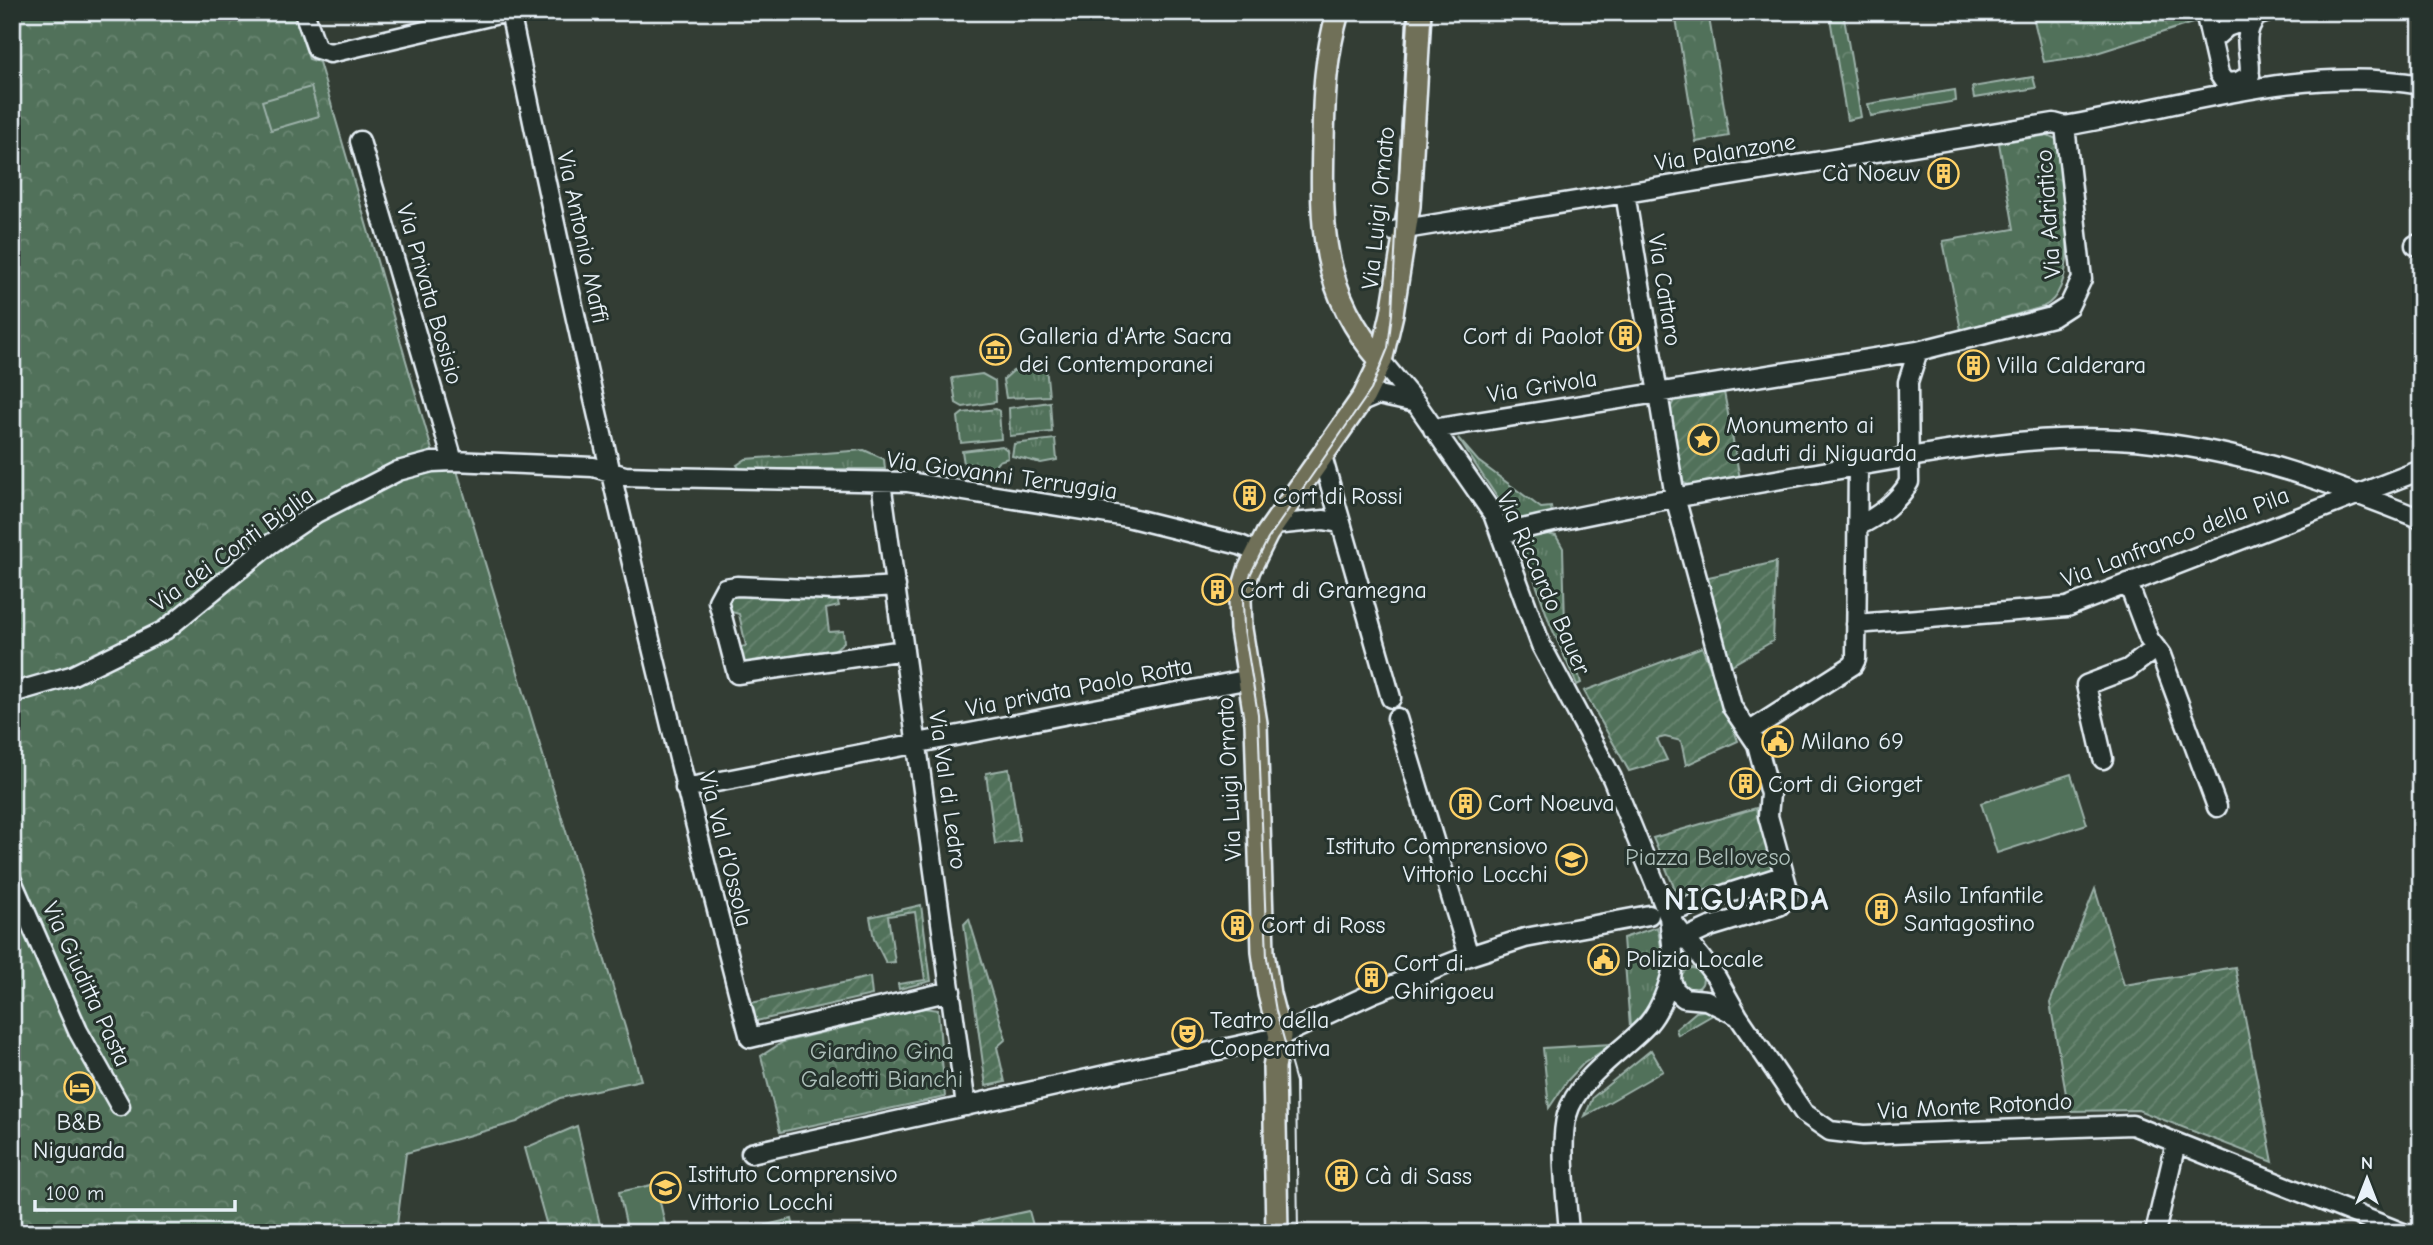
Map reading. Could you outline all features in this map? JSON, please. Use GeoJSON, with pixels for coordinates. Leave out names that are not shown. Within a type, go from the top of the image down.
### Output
{"type":"FeatureCollection","features":[{"type":"Feature","properties":{"kind":"main road"},"geometry":{"type":"LineString","coordinates":[[1338,12],[1324,75],[1323,235],[1330,268],[1348,312],[1363,341],[1381,361]]}},
{"type":"Feature","properties":{"kind":"main road","name":"Via Luigi Ornato"},"geometry":{"type":"LineString","coordinates":[[1280,1037],[1263,952],[1257,740],[1239,608],[1243,587],[1257,552],[1359,403],[1381,361],[1387,334],[1399,230],[1420,12]]}},
{"type":"Feature","properties":{"kind":"main road"},"geometry":{"type":"LineString","coordinates":[[1277,1233],[1274,1067],[1280,1037]]}},
{"type":"Feature","properties":{"kind":"street"},"geometry":{"type":"LineString","coordinates":[[304,12],[317,49],[330,53],[509,12]]}},
{"type":"Feature","properties":{"kind":"street","name":"Via Antonio Maffi"},"geometry":{"type":"LineString","coordinates":[[509,12],[609,472]]}},
{"type":"Feature","properties":{"kind":"street"},"geometry":{"type":"LineString","coordinates":[[2212,40],[2227,27],[2262,15]]}},
{"type":"Feature","properties":{"kind":"street"},"geometry":{"type":"LineString","coordinates":[[2246,35],[2262,15]]}},
{"type":"Feature","properties":{"kind":"street"},"geometry":{"type":"LineString","coordinates":[[2206,16],[2227,27],[2242,29],[2246,35],[2250,75],[2247,84],[2236,93]]}},
{"type":"Feature","properties":{"kind":"street"},"geometry":{"type":"LineString","coordinates":[[2206,16],[2220,75],[2225,83],[2238,82],[2250,75]]}},
{"type":"Feature","properties":{"kind":"street"},"geometry":{"type":"LineString","coordinates":[[2208,98],[2217,87],[2220,75]]}},
{"type":"Feature","properties":{"kind":"street"},"geometry":{"type":"LineString","coordinates":[[2250,75],[2256,84],[2266,89]]}},
{"type":"Feature","properties":{"kind":"street","name":"Via Palanzone"},"geometry":{"type":"LineString","coordinates":[[1399,230],[2054,123],[2065,127],[2236,93],[2354,79],[2421,85]]}},
{"type":"Feature","properties":{"kind":"street","name":"Via Adriatico"},"geometry":{"type":"LineString","coordinates":[[1918,351],[2052,317],[2069,306],[2082,279],[2065,127]]}},
{"type":"Feature","properties":{"kind":"street","name":"Via Privata Bosisio"},"geometry":{"type":"LineString","coordinates":[[360,141],[453,461]]}},
{"type":"Feature","properties":{"kind":"street","name":"Via Cattaro"},"geometry":{"type":"LineString","coordinates":[[1625,194],[1675,497],[1732,707],[1757,744],[1769,790],[1768,816],[1782,876]]}},
{"type":"Feature","properties":{"kind":"street"},"geometry":{"type":"LineString","coordinates":[[1858,526],[1905,491],[1909,482],[1906,458],[1908,382],[1918,351]]}},
{"type":"Feature","properties":{"kind":"street","name":"Via Grivola"},"geometry":{"type":"LineString","coordinates":[[1433,429],[1918,351]]}},
{"type":"Feature","properties":{"kind":"street","name":"Via Riccardo Bauer"},"geometry":{"type":"LineString","coordinates":[[1381,361],[1416,403],[1493,514],[1541,645],[1612,778],[1661,915]]}},
{"type":"Feature","properties":{"kind":"street"},"geometry":{"type":"LineString","coordinates":[[1359,403],[1378,395],[1416,403]]}},
{"type":"Feature","properties":{"kind":"street"},"geometry":{"type":"LineString","coordinates":[[1501,534],[1546,521],[1675,497],[2011,441],[2112,439],[2152,442],[2268,463],[2421,520]]}},
{"type":"Feature","properties":{"kind":"street"},"geometry":{"type":"LineString","coordinates":[[1322,456],[1391,698]]}},
{"type":"Feature","properties":{"kind":"street","name":"Via dei Conti Biglia"},"geometry":{"type":"LineString","coordinates":[[12,693],[71,676],[164,630],[269,545],[316,513],[398,471],[432,462],[453,461],[593,467],[609,472]]}},
{"type":"Feature","properties":{"kind":"street"},"geometry":{"type":"LineString","coordinates":[[1750,731],[1853,666],[1856,659],[1858,466]]}},
{"type":"Feature","properties":{"kind":"street","name":"Via Lanfranco della Pila"},"geometry":{"type":"LineString","coordinates":[[1856,624],[2067,607],[2421,470]]}},
{"type":"Feature","properties":{"kind":"street","name":"Via Giovanni Terruggia"},"geometry":{"type":"LineString","coordinates":[[609,472],[659,477],[888,482],[1024,499],[1127,517],[1240,545],[1257,552]]}},
{"type":"Feature","properties":{"kind":"street","name":"Via Val d'Ossola"},"geometry":{"type":"LineString","coordinates":[[609,472],[685,788],[750,1038],[951,990]]}},
{"type":"Feature","properties":{"kind":"street","name":"Via Val di Ledro"},"geometry":{"type":"LineString","coordinates":[[888,482],[896,586],[966,1106]]}},
{"type":"Feature","properties":{"kind":"street"},"geometry":{"type":"LineString","coordinates":[[1273,525],[1324,520],[1339,523]]}},
{"type":"Feature","properties":{"kind":"street"},"geometry":{"type":"LineString","coordinates":[[2129,583],[2217,807]]}},
{"type":"Feature","properties":{"kind":"street"},"geometry":{"type":"LineString","coordinates":[[896,586],[835,590],[737,586],[724,588],[718,601],[737,674],[904,650]]}},
{"type":"Feature","properties":{"kind":"street"},"geometry":{"type":"LineString","coordinates":[[2104,759],[2086,685],[2127,669],[2156,648]]}},
{"type":"Feature","properties":{"kind":"street","name":"Via privata Paolo Rotta"},"geometry":{"type":"LineString","coordinates":[[685,788],[1250,680]]}},
{"type":"Feature","properties":{"kind":"street"},"geometry":{"type":"LineString","coordinates":[[1397,718],[1469,956]]}},
{"type":"Feature","properties":{"kind":"street"},"geometry":{"type":"LineString","coordinates":[[751,1153],[1280,1037],[1373,993],[1469,956],[1525,938],[1661,915],[1782,876],[1788,895],[1779,906],[1710,927],[1686,938]]}},
{"type":"Feature","properties":{"kind":"street","name":"Via Giuditta Pasta"},"geometry":{"type":"LineString","coordinates":[[12,881],[78,1031],[121,1106]]}},
{"type":"Feature","properties":{"kind":"street"},"geometry":{"type":"LineString","coordinates":[[1569,1233],[1564,1127],[1571,1104],[1580,1089],[1649,1023],[1660,1008],[1671,975],[1673,953],[1661,915]]}},
{"type":"Feature","properties":{"kind":"street","name":"Via Monte Rotondo"},"geometry":{"type":"LineString","coordinates":[[1661,915],[1686,938],[1707,965],[1804,1113],[1834,1132],[1863,1136],[2123,1124],[2403,1233]]}},
{"type":"Feature","properties":{"kind":"street"},"geometry":{"type":"LineString","coordinates":[[1649,1023],[1705,994],[1711,986],[1712,976],[1707,965],[1696,958],[1685,959],[1671,975]]}},
{"type":"Feature","properties":{"kind":"street","name":"Via Monte Rotondo"},"geometry":{"type":"LineString","coordinates":[[1671,975],[1677,993],[1706,1000],[1738,1016]]}},
{"type":"Feature","properties":{"kind":"street"},"geometry":{"type":"LineString","coordinates":[[2155,1233],[2176,1143]]}},
{"type":"Feature","properties":{"kind":"green space"},"geometry":{"type":"Polygon","coordinates":[[[12,12],[293,12],[309,59],[319,62],[437,467],[456,467],[641,1080],[560,1098],[517,1122],[406,1153],[396,1233],[12,1233],[12,12]]]}},
{"type":"Feature","properties":{"kind":"green space"},"geometry":{"type":"Polygon","coordinates":[[[1675,12],[1708,12],[1729,136],[1696,142],[1675,12]]]}},
{"type":"Feature","properties":{"kind":"green space"},"geometry":{"type":"Polygon","coordinates":[[[1829,12],[1843,12],[1861,117],[1847,120],[1829,12]]]}},
{"type":"Feature","properties":{"kind":"green space"},"geometry":{"type":"Polygon","coordinates":[[[2032,12],[2200,12],[2202,20],[2087,56],[2044,62],[2032,12]]]}},
{"type":"Feature","properties":{"kind":"green space"},"geometry":{"type":"Polygon","coordinates":[[[2033,77],[2036,88],[1974,98],[1972,87],[2033,77]]]}},
{"type":"Feature","properties":{"kind":"green space"},"geometry":{"type":"Polygon","coordinates":[[[311,87],[319,116],[271,130],[262,101],[311,87]]]}},
{"type":"Feature","properties":{"kind":"green space"},"geometry":{"type":"Polygon","coordinates":[[[1955,90],[1956,101],[1871,116],[1868,104],[1955,90]]]}},
{"type":"Feature","properties":{"kind":"green space"},"geometry":{"type":"Polygon","coordinates":[[[2048,135],[2056,139],[2065,205],[2067,255],[2064,278],[2056,295],[2043,307],[1961,330],[1943,241],[2014,229],[1999,143],[2048,135]]]}},
{"type":"Feature","properties":{"kind":"green space"},"geometry":{"type":"Polygon","coordinates":[[[1046,366],[1049,396],[1006,398],[1003,380],[1013,371],[1046,366]]]}},
{"type":"Feature","properties":{"kind":"green space"},"geometry":{"type":"Polygon","coordinates":[[[982,374],[995,381],[996,402],[963,407],[956,403],[952,378],[982,374]]]}},
{"type":"Feature","properties":{"kind":"green space"},"geometry":{"type":"Polygon","coordinates":[[[1724,392],[1740,479],[1691,487],[1683,482],[1670,408],[1675,399],[1724,392]]]}},
{"type":"Feature","properties":{"kind":"green space"},"geometry":{"type":"Polygon","coordinates":[[[1050,402],[1052,432],[1010,436],[1009,408],[1050,402]]]}},
{"type":"Feature","properties":{"kind":"green space"},"geometry":{"type":"Polygon","coordinates":[[[996,409],[999,411],[1001,439],[961,443],[958,417],[963,413],[996,409]]]}},
{"type":"Feature","properties":{"kind":"green space"},"geometry":{"type":"Polygon","coordinates":[[[1458,438],[1478,461],[1541,508],[1551,507],[1552,513],[1512,520],[1458,438]]]}},
{"type":"Feature","properties":{"kind":"green space"},"geometry":{"type":"Polygon","coordinates":[[[1055,439],[1057,460],[1041,463],[1012,456],[1014,444],[1055,439]]]}},
{"type":"Feature","properties":{"kind":"green space"},"geometry":{"type":"Polygon","coordinates":[[[1002,446],[1007,450],[1008,458],[999,461],[992,469],[965,470],[962,451],[1002,446]]]}},
{"type":"Feature","properties":{"kind":"green space"},"geometry":{"type":"Polygon","coordinates":[[[864,450],[884,459],[885,469],[740,469],[737,465],[746,459],[864,450]]]}},
{"type":"Feature","properties":{"kind":"green space"},"geometry":{"type":"Polygon","coordinates":[[[1542,533],[1556,536],[1563,548],[1565,624],[1581,683],[1577,685],[1550,624],[1521,541],[1542,533]]]}},
{"type":"Feature","properties":{"kind":"green space"},"geometry":{"type":"Polygon","coordinates":[[[1776,562],[1773,641],[1730,666],[1704,578],[1776,562]]]}},
{"type":"Feature","properties":{"kind":"green space"},"geometry":{"type":"Polygon","coordinates":[[[730,595],[837,598],[839,606],[826,609],[829,632],[843,631],[844,642],[834,650],[741,663],[736,648],[746,646],[739,614],[728,611],[726,603],[730,595]]]}},
{"type":"Feature","properties":{"kind":"green space"},"geometry":{"type":"Polygon","coordinates":[[[1702,647],[1738,741],[1686,765],[1681,741],[1665,737],[1657,739],[1667,760],[1629,771],[1584,691],[1702,647]]]}},
{"type":"Feature","properties":{"kind":"green space"},"geometry":{"type":"Polygon","coordinates":[[[1009,769],[1020,841],[995,844],[986,773],[1009,769]]]}},
{"type":"Feature","properties":{"kind":"green space"},"geometry":{"type":"Polygon","coordinates":[[[2071,774],[2087,824],[1997,853],[1981,803],[2071,774]]]}},
{"type":"Feature","properties":{"kind":"green space","name":"Piazza Belloveso"},"geometry":{"type":"Polygon","coordinates":[[[1756,808],[1773,855],[1774,871],[1680,901],[1653,838],[1756,808]]]}},
{"type":"Feature","properties":{"kind":"green space"},"geometry":{"type":"Polygon","coordinates":[[[2095,889],[2124,985],[2235,967],[2273,1162],[2138,1110],[2069,1111],[2050,1003],[2095,889]]]}},
{"type":"Feature","properties":{"kind":"green space"},"geometry":{"type":"Polygon","coordinates":[[[921,905],[931,981],[899,989],[898,984],[925,980],[915,912],[888,916],[895,962],[886,963],[874,939],[870,917],[921,905]]]}},
{"type":"Feature","properties":{"kind":"green space"},"geometry":{"type":"Polygon","coordinates":[[[969,919],[1006,1039],[997,1047],[1005,1082],[986,1086],[964,924],[969,919]]]}},
{"type":"Feature","properties":{"kind":"green space"},"geometry":{"type":"Polygon","coordinates":[[[1657,927],[1662,956],[1660,981],[1649,1005],[1630,1027],[1623,938],[1657,927]]]}},
{"type":"Feature","properties":{"kind":"green space"},"geometry":{"type":"Polygon","coordinates":[[[1692,968],[1700,971],[1703,979],[1700,987],[1692,990],[1684,987],[1681,979],[1684,971],[1692,968]]]}},
{"type":"Feature","properties":{"kind":"green space"},"geometry":{"type":"Polygon","coordinates":[[[870,977],[872,995],[756,1021],[751,1003],[870,977]]]}},
{"type":"Feature","properties":{"kind":"green space","name":"Giardino Gina Galeotti Bianchi"},"geometry":{"type":"Polygon","coordinates":[[[924,1008],[938,1010],[945,1097],[780,1132],[761,1056],[783,1042],[924,1008]]]}},
{"type":"Feature","properties":{"kind":"green space"},"geometry":{"type":"Polygon","coordinates":[[[1708,1010],[1716,1013],[1678,1035],[1676,1029],[1696,1012],[1708,1010]]]}},
{"type":"Feature","properties":{"kind":"green space"},"geometry":{"type":"Polygon","coordinates":[[[1612,1044],[1583,1064],[1549,1108],[1543,1048],[1612,1044]]]}},
{"type":"Feature","properties":{"kind":"green space"},"geometry":{"type":"Polygon","coordinates":[[[1651,1050],[1663,1071],[1585,1116],[1593,1097],[1651,1050]]]}},
{"type":"Feature","properties":{"kind":"green space"},"geometry":{"type":"Polygon","coordinates":[[[577,1126],[602,1233],[549,1233],[525,1148],[577,1126]]]}},
{"type":"Feature","properties":{"kind":"green space"},"geometry":{"type":"Polygon","coordinates":[[[656,1184],[667,1233],[628,1233],[619,1192],[656,1184]]]}},
{"type":"Feature","properties":{"kind":"green space"},"geometry":{"type":"Polygon","coordinates":[[[1029,1211],[1035,1233],[927,1233],[1029,1211]]]}},
{"type":"Feature","properties":{"kind":"green space"},"geometry":{"type":"Polygon","coordinates":[[[792,1219],[795,1233],[767,1233],[766,1225],[792,1219]]]}},
{"type":"Feature","properties":{"kind":"tram line"},"geometry":{"type":"LineString","coordinates":[[1298,1233],[1296,1082],[1276,1011],[1267,958],[1258,714],[1244,629],[1243,600],[1251,573],[1268,539],[1371,390],[1388,348],[1407,12]]}},
{"type":"Feature","properties":{"kind":"place","name":"Cà Noeuv"},"geometry":{"type":"Point","coordinates":[1943,173]}},
{"type":"Feature","properties":{"kind":"place","name":"Cort di Paolot"},"geometry":{"type":"Point","coordinates":[1626,336]}},
{"type":"Feature","properties":{"kind":"place","name":"Galleria d'Arte Sacra dei Contemporanei"},"geometry":{"type":"Point","coordinates":[996,350]}},
{"type":"Feature","properties":{"kind":"place","name":"Villa Calderara"},"geometry":{"type":"Point","coordinates":[1974,365]}},
{"type":"Feature","properties":{"kind":"place","name":"Monumento ai Caduti di Niguarda"},"geometry":{"type":"Point","coordinates":[1703,439]}},
{"type":"Feature","properties":{"kind":"place","name":"Cort di Rossi"},"geometry":{"type":"Point","coordinates":[1250,496]}},
{"type":"Feature","properties":{"kind":"place","name":"Cort di Gramegna"},"geometry":{"type":"Point","coordinates":[1217,590]}},
{"type":"Feature","properties":{"kind":"place","name":"Milano 69"},"geometry":{"type":"Point","coordinates":[1778,741]}},
{"type":"Feature","properties":{"kind":"place","name":"Cort di Giorget"},"geometry":{"type":"Point","coordinates":[1745,784]}},
{"type":"Feature","properties":{"kind":"place","name":"Cort Noeuva"},"geometry":{"type":"Point","coordinates":[1465,803]}},
{"type":"Feature","properties":{"kind":"place","name":"Istituto Comprensiovo Vittorio Locchi"},"geometry":{"type":"Point","coordinates":[1571,860]}},
{"type":"Feature","properties":{"kind":"place","name":"Asilo Infantile Santagostino"},"geometry":{"type":"Point","coordinates":[1881,909]}},
{"type":"Feature","properties":{"kind":"place","name":"Cort di Ross"},"geometry":{"type":"Point","coordinates":[1238,925]}},
{"type":"Feature","properties":{"kind":"place","name":"Polizia Locale"},"geometry":{"type":"Point","coordinates":[1603,959]}},
{"type":"Feature","properties":{"kind":"place","name":"Cort di Ghirigoeu"},"geometry":{"type":"Point","coordinates":[1371,977]}},
{"type":"Feature","properties":{"kind":"place","name":"Teatro della Cooperativa"},"geometry":{"type":"Point","coordinates":[1187,1034]}},
{"type":"Feature","properties":{"kind":"place","name":"B&B Niguarda"},"geometry":{"type":"Point","coordinates":[79,1088]}},
{"type":"Feature","properties":{"kind":"place","name":"Cà di Sass"},"geometry":{"type":"Point","coordinates":[1342,1176]}},
{"type":"Feature","properties":{"kind":"place","name":"Istituto Comprensivo Vittorio Locchi"},"geometry":{"type":"Point","coordinates":[665,1188]}},
{"type":"Feature","properties":{"kind":"district","name":"NIGUARDA"},"geometry":{"type":"Point","coordinates":[1747,899]}}]}
